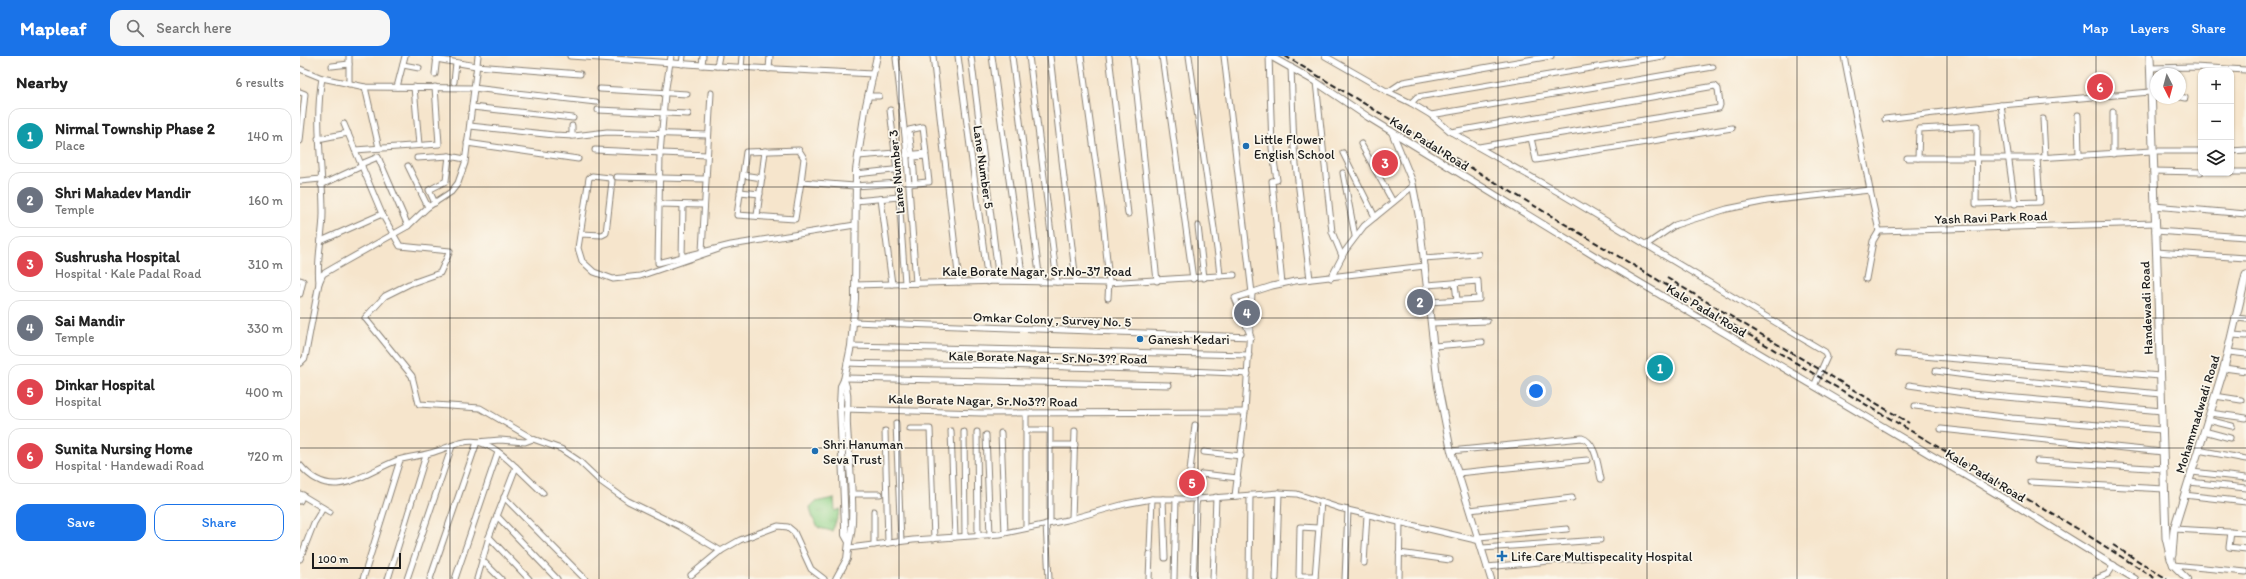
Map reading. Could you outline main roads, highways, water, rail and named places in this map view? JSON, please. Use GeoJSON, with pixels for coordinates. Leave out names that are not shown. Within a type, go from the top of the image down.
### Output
{"type":"FeatureCollection","features":[{"type":"Feature","properties":{"kind":"main road","name":"Handewadi Road"},"geometry":{"type":"LineString","coordinates":[[2150,56],[2150,68]]}},
{"type":"Feature","properties":{"kind":"main road","name":"Handewadi Road"},"geometry":{"type":"LineString","coordinates":[[2152,104],[2152,152],[2162,430],[2165,469],[2166,538],[2172,562]]}},
{"type":"Feature","properties":{"kind":"main road","name":"Mohammadwadi Road"},"geometry":{"type":"LineString","coordinates":[[2172,562],[2174,529],[2229,352],[2236,318],[2242,307],[2246,277]]}},
{"type":"Feature","properties":{"kind":"railway"},"geometry":{"type":"LineString","coordinates":[[1285,56],[1831,384],[2078,529],[2156,579]]}},
{"type":"Feature","properties":{"kind":"railway"},"geometry":{"type":"LineString","coordinates":[[1667,278],[1909,423]]}},
{"type":"Feature","properties":{"kind":"railway"},"geometry":{"type":"LineString","coordinates":[[2113,545],[2167,579]]}},
{"type":"Feature","properties":{"kind":"place","name":"Sunita Nursing Home"},"geometry":{"type":"Point","coordinates":[2100,87]}},
{"type":"Feature","properties":{"kind":"place","name":"Little Flower English School"},"geometry":{"type":"Point","coordinates":[1246,146]}},
{"type":"Feature","properties":{"kind":"place","name":"Sushrusha Hospital"},"geometry":{"type":"Point","coordinates":[1385,163]}},
{"type":"Feature","properties":{"kind":"place","name":"Shri Mahadev Mandir"},"geometry":{"type":"Point","coordinates":[1420,302]}},
{"type":"Feature","properties":{"kind":"place","name":"Sai Mandir"},"geometry":{"type":"Point","coordinates":[1247,313]}},
{"type":"Feature","properties":{"kind":"place","name":"Ganesh Kedari"},"geometry":{"type":"Point","coordinates":[1140,339]}},
{"type":"Feature","properties":{"kind":"place","name":"Nirmal Township Phase 2"},"geometry":{"type":"Point","coordinates":[1660,368]}},
{"type":"Feature","properties":{"kind":"place","name":"Shri Hanuman Seva Trust"},"geometry":{"type":"Point","coordinates":[815,451]}},
{"type":"Feature","properties":{"kind":"place","name":"Dinkar Hospital"},"geometry":{"type":"Point","coordinates":[1192,483]}},
{"type":"Feature","properties":{"kind":"place","name":"Life Care Multispecality Hospital"},"geometry":{"type":"Point","coordinates":[1502,556]}}]}
